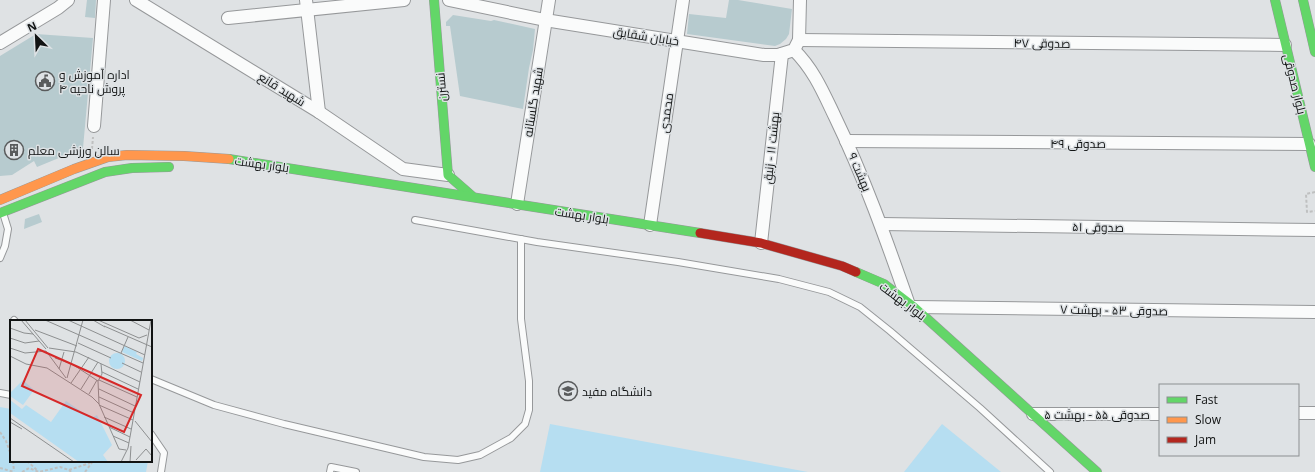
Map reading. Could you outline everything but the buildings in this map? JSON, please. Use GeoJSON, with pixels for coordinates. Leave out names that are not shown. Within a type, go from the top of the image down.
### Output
{"type":"FeatureCollection","features":[{"type":"Feature","properties":{"kind":"street"},"geometry":{"type":"LineString","coordinates":[[19,32],[58,0]]}},
{"type":"Feature","properties":{"kind":"street"},"geometry":{"type":"LineString","coordinates":[[0,43],[58,8],[68,0]]}},
{"type":"Feature","properties":{"kind":"street"},"geometry":{"type":"LineString","coordinates":[[94,126],[104,0]]}},
{"type":"Feature","properties":{"kind":"street","name":"شهید قانع"},"geometry":{"type":"LineString","coordinates":[[136,0],[319,112],[403,169]]}},
{"type":"Feature","properties":{"kind":"street"},"geometry":{"type":"LineString","coordinates":[[228,18],[307,5],[404,0]]}},
{"type":"Feature","properties":{"kind":"street","name":"نسترن"},"geometry":{"type":"LineString","coordinates":[[434,0],[448,175]]}},
{"type":"Feature","properties":{"kind":"street","name":"خیابان شقایق"},"geometry":{"type":"LineString","coordinates":[[449,0],[545,20],[764,55],[782,54],[797,45]]}},
{"type":"Feature","properties":{"kind":"street","name":"شهید گلستانه"},"geometry":{"type":"LineString","coordinates":[[517,204],[549,0]]}},
{"type":"Feature","properties":{"kind":"street","name":"محمدی"},"geometry":{"type":"LineString","coordinates":[[650,225],[683,0]]}},
{"type":"Feature","properties":{"kind":"street"},"geometry":{"type":"LineString","coordinates":[[797,45],[800,0]]}},
{"type":"Feature","properties":{"kind":"street","name":"بلوار صدوقی"},"geometry":{"type":"LineString","coordinates":[[1275,0],[1315,167]]}},
{"type":"Feature","properties":{"kind":"street"},"geometry":{"type":"LineString","coordinates":[[1303,0],[1315,52]]}},
{"type":"Feature","properties":{"kind":"street"},"geometry":{"type":"LineString","coordinates":[[307,5],[319,112]]}},
{"type":"Feature","properties":{"kind":"street","name":"صدوقی ۴۷"},"geometry":{"type":"LineString","coordinates":[[797,45],[1286,45]]}},
{"type":"Feature","properties":{"kind":"street","name":"بهشت ۹"},"geometry":{"type":"LineString","coordinates":[[797,45],[813,72],[846,141],[881,224],[911,305]]}},
{"type":"Feature","properties":{"kind":"street","name":"بهشت ۱۱ - زنبق"},"geometry":{"type":"LineString","coordinates":[[761,243],[782,54]]}},
{"type":"Feature","properties":{"kind":"street","name":"صدوقی ۴۹"},"geometry":{"type":"LineString","coordinates":[[846,141],[1310,144]]}},
{"type":"Feature","properties":{"kind":"street","name":"بلوار بهشت"},"geometry":{"type":"LineString","coordinates":[[0,200],[74,169],[108,157],[184,156],[239,160],[761,243],[842,266],[884,284],[911,305],[1097,472]]}},
{"type":"Feature","properties":{"kind":"street"},"geometry":{"type":"LineString","coordinates":[[2,213],[96,174],[124,168],[176,167]]}},
{"type":"Feature","properties":{"kind":"street"},"geometry":{"type":"LineString","coordinates":[[380,183],[403,169],[448,175],[472,196]]}},
{"type":"Feature","properties":{"kind":"street","name":"صدوقی ۵۱"},"geometry":{"type":"LineString","coordinates":[[881,224],[1315,230]]}},
{"type":"Feature","properties":{"kind":"street","name":"بلوار بهشت"},"geometry":{"type":"LineString","coordinates":[[735,248],[802,262],[843,275],[871,289]]}},
{"type":"Feature","properties":{"kind":"street","name":"بلوار بهشت"},"geometry":{"type":"LineString","coordinates":[[884,296],[908,312],[1085,472]]}},
{"type":"Feature","properties":{"kind":"street","name":"صدوقی ۵۳ - بهشت ۷"},"geometry":{"type":"LineString","coordinates":[[911,305],[1315,312]]}},
{"type":"Feature","properties":{"kind":"street"},"geometry":{"type":"LineString","coordinates":[[1299,413],[1315,413]]}},
{"type":"Feature","properties":{"kind":"street","name":"صدوقی ۵۵ - بهشت ۵"},"geometry":{"type":"LineString","coordinates":[[1033,414],[1159,414]]}},
{"type":"Feature","properties":{"kind":"lane"},"geometry":{"type":"LineString","coordinates":[[0,258],[5,246],[8,229],[2,213]]}},
{"type":"Feature","properties":{"kind":"lane"},"geometry":{"type":"LineString","coordinates":[[415,220],[521,239],[678,262],[779,279],[829,292],[860,307],[890,331],[980,408],[1050,472]]}},
{"type":"Feature","properties":{"kind":"lane"},"geometry":{"type":"LineString","coordinates":[[152,379],[214,406],[292,426],[424,456],[458,460],[480,455],[512,438],[524,424],[529,410],[529,381],[521,319],[521,239]]}},
{"type":"Feature","properties":{"kind":"lane"},"geometry":{"type":"LineString","coordinates":[[0,393],[10,395]]}},
{"type":"Feature","properties":{"kind":"lane"},"geometry":{"type":"LineString","coordinates":[[152,435],[164,453],[161,472]]}},
{"type":"Feature","properties":{"kind":"lane"},"geometry":{"type":"LineString","coordinates":[[330,472],[331,467],[356,472]]}},
{"type":"Feature","properties":{"kind":"path"},"geometry":{"type":"LineString","coordinates":[[1315,192],[1306,194],[1308,212],[1315,211]]}},
{"type":"Feature","properties":{"kind":"path"},"geometry":{"type":"LineString","coordinates":[[0,432],[6,441],[10,452]]}},
{"type":"Feature","properties":{"kind":"path"},"geometry":{"type":"LineString","coordinates":[[6,441],[10,444]]}},
{"type":"Feature","properties":{"kind":"path"},"geometry":{"type":"LineString","coordinates":[[0,468],[14,472],[13,462]]}},
{"type":"Feature","properties":{"kind":"path"},"geometry":{"type":"LineString","coordinates":[[28,462],[39,472]]}},
{"type":"Feature","properties":{"kind":"path"},"geometry":{"type":"LineString","coordinates":[[22,472],[29,468],[39,472],[60,468],[70,471],[90,463]]}},
{"type":"Feature","properties":{"kind":"path"},"geometry":{"type":"LineString","coordinates":[[85,472],[90,463]]}},
{"type":"Feature","properties":{"kind":"shaded area"},"geometry":{"type":"Polygon","coordinates":[[[0,407],[10,409],[10,462],[148,462],[146,472],[0,472],[0,407]]]}},
{"type":"Feature","properties":{"kind":"shaded area"},"geometry":{"type":"Polygon","coordinates":[[[550,424],[808,472],[540,472],[550,424]]]}},
{"type":"Feature","properties":{"kind":"shaded area"},"geometry":{"type":"Polygon","coordinates":[[[942,424],[1001,472],[904,472],[942,424]]]}},
{"type":"Feature","properties":{"kind":"traffic: fast"},"geometry":{"type":"LineString","coordinates":[[434,0],[448,175],[472,196]]}},
{"type":"Feature","properties":{"kind":"traffic: fast"},"geometry":{"type":"LineString","coordinates":[[1275,0],[1315,167]]}},
{"type":"Feature","properties":{"kind":"traffic: fast"},"geometry":{"type":"LineString","coordinates":[[1303,0],[1315,52]]}},
{"type":"Feature","properties":{"kind":"traffic: fast"},"geometry":{"type":"LineString","coordinates":[[229,159],[700,233]]}},
{"type":"Feature","properties":{"kind":"traffic: fast"},"geometry":{"type":"LineString","coordinates":[[0,213],[105,172],[132,168],[169,167]]}},
{"type":"Feature","properties":{"kind":"traffic: fast"},"geometry":{"type":"LineString","coordinates":[[856,272],[884,284],[914,307],[1097,472]]}},
{"type":"Feature","properties":{"kind":"traffic: slow"},"geometry":{"type":"LineString","coordinates":[[0,200],[74,169],[108,157],[127,155],[184,156],[229,159]]}},
{"type":"Feature","properties":{"kind":"traffic: jam"},"geometry":{"type":"LineString","coordinates":[[700,233],[761,243],[842,266],[856,272]]}},
{"type":"Feature","properties":{"kind":"place","name":"اداره آموزش و پروش ناحیه ۴"},"geometry":{"type":"Point","coordinates":[45,81]}},
{"type":"Feature","properties":{"kind":"place","name":"سالن ورزشی معلم"},"geometry":{"type":"Point","coordinates":[14,150]}},
{"type":"Feature","properties":{"kind":"place","name":"دانشگاه مفید"},"geometry":{"type":"Point","coordinates":[568,391]}}]}
